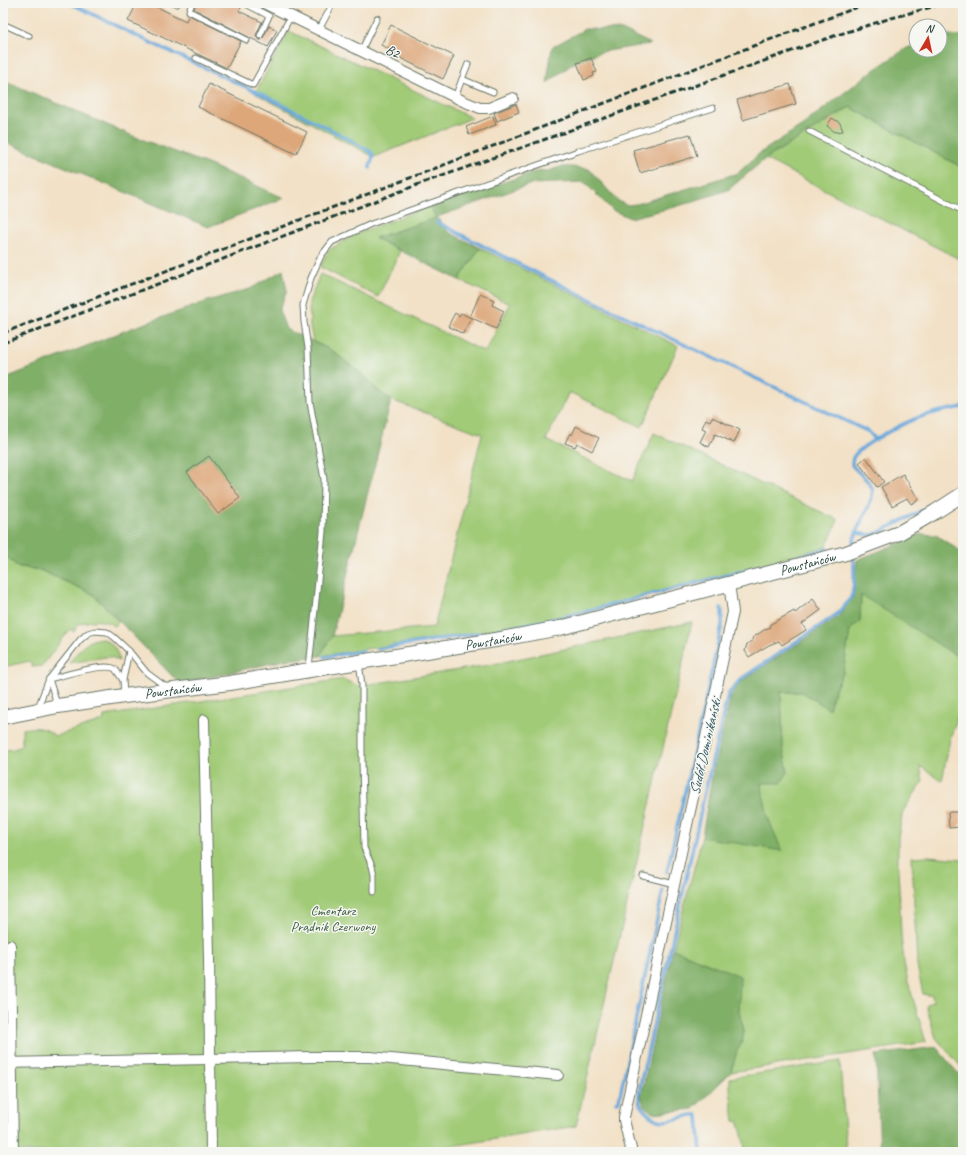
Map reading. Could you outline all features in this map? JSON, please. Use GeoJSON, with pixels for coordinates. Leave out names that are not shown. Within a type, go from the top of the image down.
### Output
{"type":"FeatureCollection","features":[{"type":"Feature","properties":{"kind":"street","name":"B2"},"geometry":{"type":"LineString","coordinates":[[264,3],[480,108],[489,108],[513,98]]}},
{"type":"Feature","properties":{"kind":"street","name":"Powstańców"},"geometry":{"type":"LineString","coordinates":[[3,718],[58,706],[230,683],[560,628],[868,546],[918,523],[963,494]]}},
{"type":"Feature","properties":{"kind":"street"},"geometry":{"type":"LineString","coordinates":[[631,1151],[624,1117],[733,612],[729,584]]}},
{"type":"Feature","properties":{"kind":"street"},"geometry":{"type":"LineString","coordinates":[[204,720],[212,1152]]}},
{"type":"Feature","properties":{"kind":"street"},"geometry":{"type":"LineString","coordinates":[[10,945],[7,1063],[13,1152]]}},
{"type":"Feature","properties":{"kind":"street"},"geometry":{"type":"LineString","coordinates":[[7,1063],[370,1057],[558,1075]]}},
{"type":"Feature","properties":{"kind":"lane"},"geometry":{"type":"LineString","coordinates":[[192,3],[188,11],[247,40]]}},
{"type":"Feature","properties":{"kind":"lane"},"geometry":{"type":"LineString","coordinates":[[244,3],[269,16],[260,36]]}},
{"type":"Feature","properties":{"kind":"lane"},"geometry":{"type":"LineString","coordinates":[[319,30],[333,3]]}},
{"type":"Feature","properties":{"kind":"lane"},"geometry":{"type":"LineString","coordinates":[[196,58],[253,85],[291,16]]}},
{"type":"Feature","properties":{"kind":"lane"},"geometry":{"type":"LineString","coordinates":[[361,51],[377,18]]}},
{"type":"Feature","properties":{"kind":"lane"},"geometry":{"type":"LineString","coordinates":[[3,24],[29,36]]}},
{"type":"Feature","properties":{"kind":"lane"},"geometry":{"type":"LineString","coordinates":[[455,97],[468,64]]}},
{"type":"Feature","properties":{"kind":"lane"},"geometry":{"type":"LineString","coordinates":[[462,79],[493,92]]}},
{"type":"Feature","properties":{"kind":"lane"},"geometry":{"type":"LineString","coordinates":[[309,669],[322,532],[324,479],[310,402],[308,348],[303,304],[311,278],[321,256],[332,242],[371,224],[578,150],[713,108]]}},
{"type":"Feature","properties":{"kind":"lane"},"geometry":{"type":"LineString","coordinates":[[809,131],[963,211]]}},
{"type":"Feature","properties":{"kind":"lane"},"geometry":{"type":"LineString","coordinates":[[37,710],[49,679],[80,640],[88,633],[95,631],[107,632],[114,637],[129,651],[147,673],[170,690]]}},
{"type":"Feature","properties":{"kind":"lane"},"geometry":{"type":"LineString","coordinates":[[124,696],[123,680],[129,651]]}},
{"type":"Feature","properties":{"kind":"lane"},"geometry":{"type":"LineString","coordinates":[[359,661],[362,685],[364,848],[372,866],[374,875],[374,892]]}},
{"type":"Feature","properties":{"kind":"lane"},"geometry":{"type":"LineString","coordinates":[[49,679],[98,667],[109,667],[116,670],[123,680]]}},
{"type":"Feature","properties":{"kind":"lane"},"geometry":{"type":"LineString","coordinates":[[49,679],[58,706]]}},
{"type":"Feature","properties":{"kind":"lane"},"geometry":{"type":"LineString","coordinates":[[643,876],[674,884]]}},
{"type":"Feature","properties":{"kind":"green space"},"geometry":{"type":"Polygon","coordinates":[[[585,29],[622,30],[651,44],[601,52],[575,62],[547,83],[552,47],[585,29]]]}},
{"type":"Feature","properties":{"kind":"green space"},"geometry":{"type":"Polygon","coordinates":[[[289,31],[472,118],[374,157],[255,93],[289,31]]]}},
{"type":"Feature","properties":{"kind":"green space"},"geometry":{"type":"Polygon","coordinates":[[[948,35],[963,36],[963,168],[850,107],[765,159],[728,190],[675,207],[630,218],[612,210],[584,182],[531,184],[437,217],[448,232],[480,248],[459,280],[375,238],[436,218],[430,206],[541,170],[548,171],[560,167],[589,169],[617,200],[626,205],[637,204],[738,173],[760,153],[804,124],[875,69],[907,48],[908,58],[948,58],[948,35]]]}},
{"type":"Feature","properties":{"kind":"green space"},"geometry":{"type":"Polygon","coordinates":[[[3,80],[133,136],[210,165],[284,198],[208,227],[3,141],[3,80]]]}},
{"type":"Feature","properties":{"kind":"green space"},"geometry":{"type":"Polygon","coordinates":[[[850,107],[963,168],[963,261],[765,159],[850,107]]]}},
{"type":"Feature","properties":{"kind":"green space"},"geometry":{"type":"Polygon","coordinates":[[[430,206],[436,218],[375,238],[400,251],[378,297],[320,267],[329,250],[349,238],[430,206]]]}},
{"type":"Feature","properties":{"kind":"green space"},"geometry":{"type":"Polygon","coordinates":[[[480,248],[678,346],[642,427],[569,392],[546,440],[632,481],[654,433],[838,520],[826,547],[559,620],[320,656],[332,636],[434,627],[482,434],[391,400],[377,390],[362,374],[331,350],[313,342],[310,327],[309,302],[320,274],[485,352],[510,304],[459,280],[480,248]]]}},
{"type":"Feature","properties":{"kind":"green space"},"geometry":{"type":"Polygon","coordinates":[[[283,270],[287,291],[279,310],[286,329],[331,350],[362,374],[377,390],[391,400],[332,636],[320,656],[285,660],[180,684],[93,594],[40,570],[17,566],[3,553],[3,379],[132,328],[211,300],[250,289],[283,270]]]}},
{"type":"Feature","properties":{"kind":"green space"},"geometry":{"type":"Polygon","coordinates":[[[921,534],[936,535],[963,553],[963,660],[861,595],[860,621],[850,630],[843,673],[835,689],[829,709],[802,692],[781,692],[783,749],[788,772],[781,783],[761,783],[768,818],[782,851],[702,837],[713,770],[731,696],[735,689],[742,681],[838,617],[853,597],[857,560],[921,534]]]}},
{"type":"Feature","properties":{"kind":"green space"},"geometry":{"type":"Polygon","coordinates":[[[3,553],[19,568],[40,570],[93,594],[119,622],[115,626],[97,620],[78,624],[74,632],[70,629],[42,666],[32,667],[30,661],[3,667],[3,553]]]}},
{"type":"Feature","properties":{"kind":"green space"},"geometry":{"type":"Polygon","coordinates":[[[861,594],[963,660],[963,700],[950,739],[942,781],[920,766],[923,781],[903,811],[898,837],[901,934],[904,963],[908,982],[926,1042],[731,1072],[737,1051],[742,1042],[744,1031],[739,1011],[739,976],[673,949],[702,837],[781,850],[768,818],[761,783],[788,772],[783,749],[781,692],[802,692],[829,708],[835,689],[843,673],[850,630],[860,620],[861,594]]]}},
{"type":"Feature","properties":{"kind":"green space","name":"Cmentarz Prądnik Czerwony"},"geometry":{"type":"Polygon","coordinates":[[[692,622],[576,1126],[415,1152],[3,1152],[3,750],[14,749],[22,746],[22,729],[39,728],[47,730],[55,736],[103,721],[104,716],[343,679],[358,686],[489,665],[692,622]]]}},
{"type":"Feature","properties":{"kind":"green space"},"geometry":{"type":"Polygon","coordinates":[[[101,638],[108,641],[113,646],[119,661],[111,657],[106,657],[69,663],[86,644],[101,638]]]}},
{"type":"Feature","properties":{"kind":"green space"},"geometry":{"type":"Polygon","coordinates":[[[928,856],[963,859],[963,1069],[936,1038],[926,1006],[933,1002],[932,995],[923,994],[917,966],[912,857],[928,856]]]}},
{"type":"Feature","properties":{"kind":"green space"},"geometry":{"type":"Polygon","coordinates":[[[673,949],[740,976],[739,1011],[744,1031],[742,1042],[737,1051],[731,1072],[693,1109],[653,1113],[645,1107],[641,1097],[673,949]]]}},
{"type":"Feature","properties":{"kind":"green space"},"geometry":{"type":"Polygon","coordinates":[[[936,1047],[957,1072],[963,1076],[963,1152],[880,1152],[876,1055],[936,1047]]]}},
{"type":"Feature","properties":{"kind":"green space"},"geometry":{"type":"Polygon","coordinates":[[[840,1061],[846,1148],[822,1152],[746,1152],[739,1122],[734,1121],[730,1078],[840,1061]]]}},
{"type":"Feature","properties":{"kind":"building"},"geometry":{"type":"Polygon","coordinates":[[[137,3],[149,3],[186,21],[189,15],[241,41],[227,68],[128,21],[137,3]]]}},
{"type":"Feature","properties":{"kind":"building"},"geometry":{"type":"Polygon","coordinates":[[[196,3],[240,3],[242,6],[239,11],[262,22],[256,35],[259,40],[263,38],[269,26],[277,30],[268,47],[194,9],[196,3]]]}},
{"type":"Feature","properties":{"kind":"building"},"geometry":{"type":"Polygon","coordinates":[[[391,25],[454,56],[443,79],[388,52],[389,49],[381,45],[391,25]]]}},
{"type":"Feature","properties":{"kind":"building"},"geometry":{"type":"Polygon","coordinates":[[[591,58],[597,72],[593,73],[594,76],[584,80],[577,63],[591,58]]]}},
{"type":"Feature","properties":{"kind":"building"},"geometry":{"type":"Polygon","coordinates":[[[209,84],[307,132],[296,154],[198,107],[209,84]]]}},
{"type":"Feature","properties":{"kind":"building"},"geometry":{"type":"Polygon","coordinates":[[[790,84],[796,104],[743,120],[737,100],[790,84]]]}},
{"type":"Feature","properties":{"kind":"building"},"geometry":{"type":"Polygon","coordinates":[[[516,104],[519,112],[497,121],[494,113],[516,104]]]}},
{"type":"Feature","properties":{"kind":"building"},"geometry":{"type":"Polygon","coordinates":[[[493,116],[496,125],[469,135],[466,127],[493,116]]]}},
{"type":"Feature","properties":{"kind":"building"},"geometry":{"type":"Polygon","coordinates":[[[832,118],[840,123],[843,131],[835,132],[827,126],[832,118]]]}},
{"type":"Feature","properties":{"kind":"building"},"geometry":{"type":"Polygon","coordinates":[[[690,134],[697,156],[640,173],[633,150],[690,134]]]}},
{"type":"Feature","properties":{"kind":"building"},"geometry":{"type":"Polygon","coordinates":[[[480,294],[494,300],[492,305],[504,311],[496,329],[470,317],[480,294]]]}},
{"type":"Feature","properties":{"kind":"building"},"geometry":{"type":"Polygon","coordinates":[[[455,313],[459,316],[461,313],[471,318],[463,334],[448,326],[455,313]]]}},
{"type":"Feature","properties":{"kind":"building"},"geometry":{"type":"Polygon","coordinates":[[[712,417],[740,430],[734,443],[715,434],[709,447],[700,442],[706,430],[702,428],[706,419],[710,421],[712,417]]]}},
{"type":"Feature","properties":{"kind":"building"},"geometry":{"type":"Polygon","coordinates":[[[576,426],[599,438],[592,451],[577,443],[575,447],[565,443],[570,433],[572,435],[576,426]]]}},
{"type":"Feature","properties":{"kind":"building"},"geometry":{"type":"Polygon","coordinates":[[[209,456],[240,498],[218,514],[187,472],[209,456]]]}},
{"type":"Feature","properties":{"kind":"building"},"geometry":{"type":"Polygon","coordinates":[[[866,457],[884,482],[877,487],[859,463],[866,457]]]}},
{"type":"Feature","properties":{"kind":"building"},"geometry":{"type":"Polygon","coordinates":[[[903,474],[919,500],[911,504],[907,498],[892,506],[881,487],[903,474]]]}},
{"type":"Feature","properties":{"kind":"building"},"geometry":{"type":"Polygon","coordinates":[[[813,599],[821,610],[802,624],[806,630],[782,645],[779,641],[749,657],[745,651],[747,644],[753,640],[752,638],[770,627],[769,625],[794,611],[795,613],[813,599]]]}},
{"type":"Feature","properties":{"kind":"building"},"geometry":{"type":"Polygon","coordinates":[[[948,812],[961,812],[962,824],[959,824],[960,827],[949,828],[948,812]]]}},
{"type":"Feature","properties":{"kind":"waterway"},"geometry":{"type":"LineString","coordinates":[[70,3],[263,95],[347,138],[371,152],[373,155],[370,168]]}},
{"type":"Feature","properties":{"kind":"waterway"},"geometry":{"type":"LineString","coordinates":[[437,222],[544,277],[869,432],[876,440]]}},
{"type":"Feature","properties":{"kind":"waterway","name":"Sudół Dominikański"},"geometry":{"type":"LineString","coordinates":[[853,547],[856,533],[868,508],[873,493],[872,488],[866,479],[852,465],[854,456],[877,438],[910,421],[936,412],[963,407]]}},
{"type":"Feature","properties":{"kind":"waterway"},"geometry":{"type":"LineString","coordinates":[[856,533],[872,535],[878,533],[929,507],[960,486]]}},
{"type":"Feature","properties":{"kind":"waterway"},"geometry":{"type":"LineString","coordinates":[[790,559],[827,549]]}},
{"type":"Feature","properties":{"kind":"waterway","name":"Sudół Dominikański"},"geometry":{"type":"LineString","coordinates":[[701,1152],[697,1115],[668,1121],[655,1119],[641,1106],[639,1094],[710,770],[728,695],[741,679],[836,615],[845,606],[851,598],[853,591],[853,553]]}},
{"type":"Feature","properties":{"kind":"waterway"},"geometry":{"type":"LineString","coordinates":[[492,631],[564,617],[777,562]]}},
{"type":"Feature","properties":{"kind":"waterway"},"geometry":{"type":"LineString","coordinates":[[667,872],[722,625],[721,608]]}},
{"type":"Feature","properties":{"kind":"waterway"},"geometry":{"type":"LineString","coordinates":[[377,649],[480,633]]}},
{"type":"Feature","properties":{"kind":"waterway"},"geometry":{"type":"LineString","coordinates":[[325,657],[363,651]]}},
{"type":"Feature","properties":{"kind":"waterway"},"geometry":{"type":"LineString","coordinates":[[616,1102],[619,1100],[663,890]]}},
{"type":"Feature","properties":{"kind":"railway"},"geometry":{"type":"LineString","coordinates":[[3,333],[869,3]]}},
{"type":"Feature","properties":{"kind":"railway"},"geometry":{"type":"LineString","coordinates":[[3,343],[417,185],[834,36],[946,3]]}}]}
